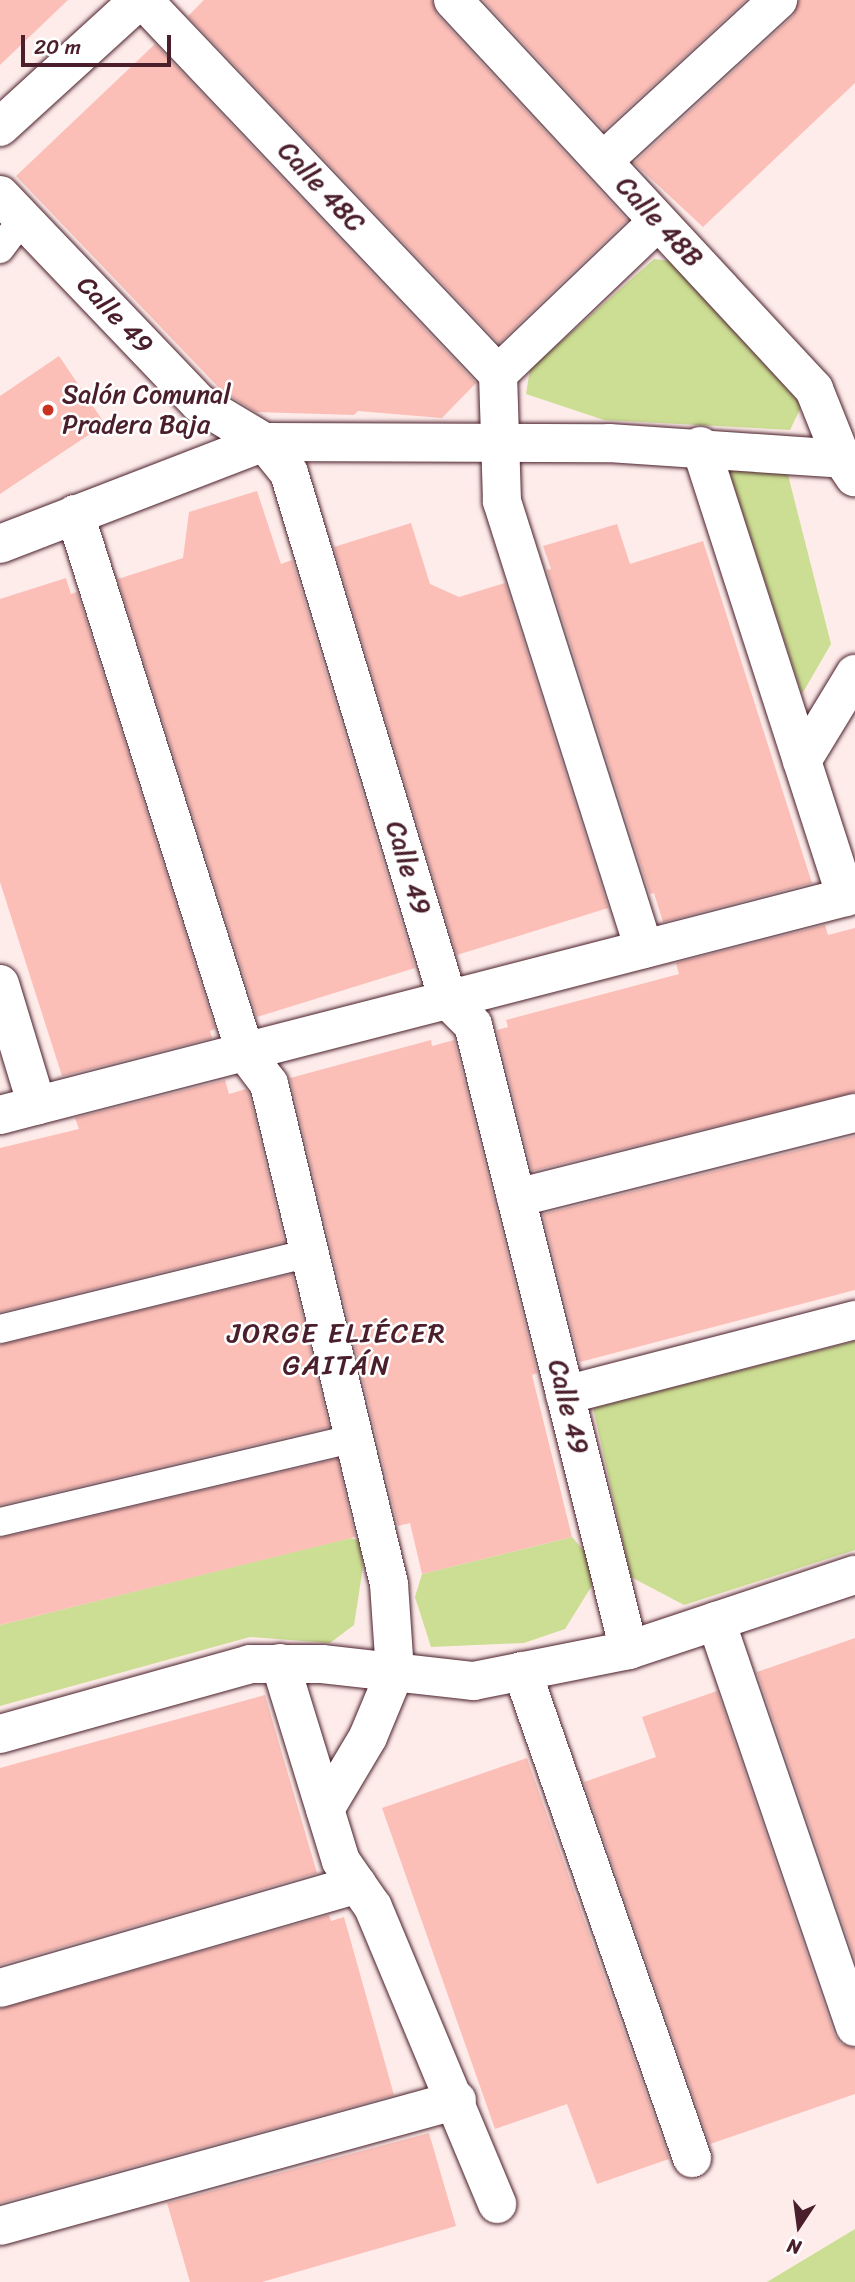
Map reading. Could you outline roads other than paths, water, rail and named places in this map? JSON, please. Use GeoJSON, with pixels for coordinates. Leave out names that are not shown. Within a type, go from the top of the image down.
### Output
{"type":"FeatureCollection","features":[{"type":"Feature","properties":{"kind":"street"},"geometry":{"type":"LineString","coordinates":[[0,127],[141,0]]}},
{"type":"Feature","properties":{"kind":"street","name":"Calle 48C"},"geometry":{"type":"LineString","coordinates":[[141,0],[498,374]]}},
{"type":"Feature","properties":{"kind":"street","name":"Calle 48B"},"geometry":{"type":"LineString","coordinates":[[453,0],[814,389],[848,469]]}},
{"type":"Feature","properties":{"kind":"street"},"geometry":{"type":"LineString","coordinates":[[603,161],[771,2]]}},
{"type":"Feature","properties":{"kind":"street","name":"Calle 49"},"geometry":{"type":"LineString","coordinates":[[12,207],[199,403],[264,442],[289,473],[448,1000],[473,1025],[629,1650]]}},
{"type":"Feature","properties":{"kind":"street"},"geometry":{"type":"LineString","coordinates":[[644,949],[502,501],[498,443],[498,374],[658,221]]}},
{"type":"Feature","properties":{"kind":"street"},"geometry":{"type":"LineString","coordinates":[[0,544],[264,442],[700,446],[848,469]]}},
{"type":"Feature","properties":{"kind":"street"},"geometry":{"type":"LineString","coordinates":[[0,1115],[846,897],[700,446]]}},
{"type":"Feature","properties":{"kind":"street"},"geometry":{"type":"LineString","coordinates":[[75,514],[245,1052],[270,1084],[389,1584],[395,1672],[368,1737],[325,1809]]}},
{"type":"Feature","properties":{"kind":"street"},"geometry":{"type":"LineString","coordinates":[[802,761],[855,674]]}},
{"type":"Feature","properties":{"kind":"street"},"geometry":{"type":"LineString","coordinates":[[0,984],[37,1106]]}},
{"type":"Feature","properties":{"kind":"street"},"geometry":{"type":"LineString","coordinates":[[516,1198],[855,1113]]}},
{"type":"Feature","properties":{"kind":"street"},"geometry":{"type":"LineString","coordinates":[[565,1395],[855,1320]]}},
{"type":"Feature","properties":{"kind":"street"},"geometry":{"type":"LineString","coordinates":[[0,1734],[250,1664],[280,1663],[474,1681],[629,1650],[855,1575]]}},
{"type":"Feature","properties":{"kind":"street"},"geometry":{"type":"LineString","coordinates":[[716,1621],[855,2027]]}},
{"type":"Feature","properties":{"kind":"street"},"geometry":{"type":"LineString","coordinates":[[280,1663],[341,1861],[373,1907],[457,2100],[497,2204]]}},
{"type":"Feature","properties":{"kind":"street"},"geometry":{"type":"LineString","coordinates":[[522,1671],[692,2158]]}},
{"type":"Feature","properties":{"kind":"street"},"geometry":{"type":"LineString","coordinates":[[0,1987],[357,1884]]}},
{"type":"Feature","properties":{"kind":"street"},"geometry":{"type":"LineString","coordinates":[[0,2226],[457,2100]]}},
{"type":"Feature","properties":{"kind":"lane"},"geometry":{"type":"LineString","coordinates":[[0,249],[12,207]]}},
{"type":"Feature","properties":{"kind":"lane"},"geometry":{"type":"LineString","coordinates":[[0,1329],[310,1253]]}},
{"type":"Feature","properties":{"kind":"lane"},"geometry":{"type":"LineString","coordinates":[[0,1522],[354,1438]]}},
{"type":"Feature","properties":{"kind":"place","name":"Salón Comunal Pradera Baja"},"geometry":{"type":"Point","coordinates":[48,410]}},
{"type":"Feature","properties":{"kind":"district","name":"JORGE ELIÉCER GAITÁN"},"geometry":{"type":"Point","coordinates":[337,1349]}}]}
